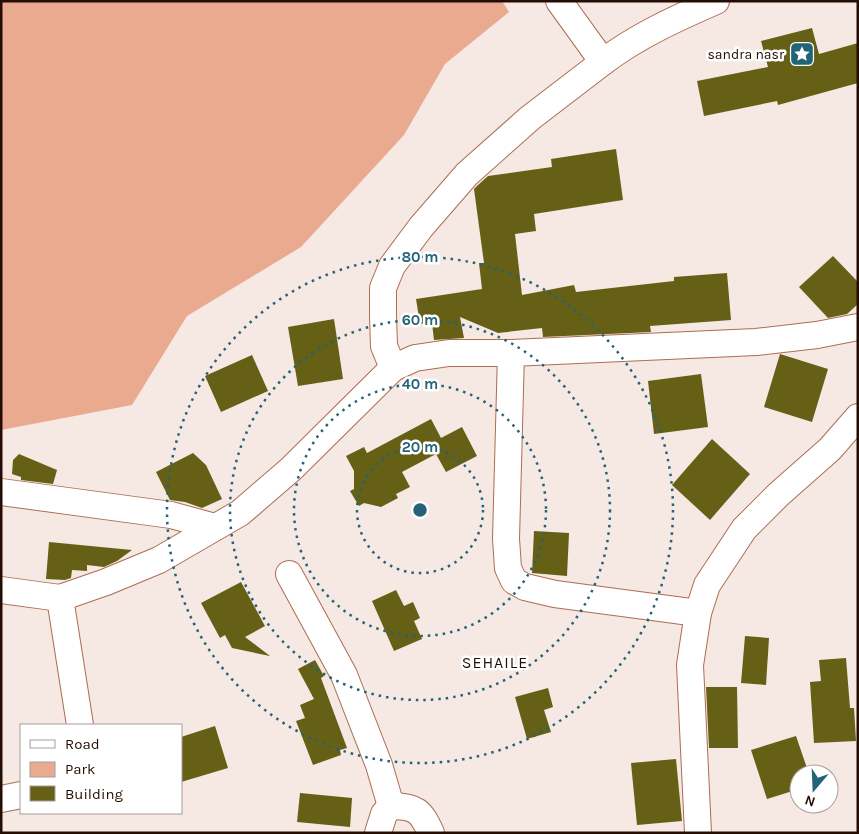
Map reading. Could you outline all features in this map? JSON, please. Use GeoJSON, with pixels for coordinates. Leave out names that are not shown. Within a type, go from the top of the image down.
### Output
{"type":"FeatureCollection","features":[{"type":"Feature","properties":{"kind":"street"},"geometry":{"type":"LineString","coordinates":[[559,1],[603,62]]}},
{"type":"Feature","properties":{"kind":"street"},"geometry":{"type":"LineString","coordinates":[[393,368],[384,346],[383,288],[392,266],[421,227],[467,174],[530,118],[614,54],[673,20],[716,1]]}},
{"type":"Feature","properties":{"kind":"street"},"geometry":{"type":"LineString","coordinates":[[1,590],[60,598],[106,582],[159,560],[240,513],[292,469],[393,368],[415,358],[440,354],[511,353],[756,342],[817,335],[858,327]]}},
{"type":"Feature","properties":{"kind":"street"},"geometry":{"type":"LineString","coordinates":[[511,353],[506,538],[508,568],[514,581],[525,588],[555,594],[698,613]]}},
{"type":"Feature","properties":{"kind":"street"},"geometry":{"type":"LineString","coordinates":[[698,833],[690,665],[698,613],[707,585],[744,529],[779,494],[830,449],[858,417]]}},
{"type":"Feature","properties":{"kind":"street"},"geometry":{"type":"LineString","coordinates":[[1,492],[171,515],[215,527]]}},
{"type":"Feature","properties":{"kind":"street"},"geometry":{"type":"LineString","coordinates":[[289,574],[344,676],[379,765],[391,806]]}},
{"type":"Feature","properties":{"kind":"street"},"geometry":{"type":"LineString","coordinates":[[60,598],[80,724]]}},
{"type":"Feature","properties":{"kind":"street"},"geometry":{"type":"LineString","coordinates":[[1,799],[20,795]]}},
{"type":"Feature","properties":{"kind":"street"},"geometry":{"type":"LineString","coordinates":[[378,833],[384,814],[391,806]]}},
{"type":"Feature","properties":{"kind":"street"},"geometry":{"type":"LineString","coordinates":[[391,806],[414,808],[424,817],[431,833]]}},
{"type":"Feature","properties":{"kind":"green space"},"geometry":{"type":"Polygon","coordinates":[[[1,1],[502,1],[509,12],[445,64],[404,135],[301,247],[187,316],[132,405],[1,430],[1,1]]]}},
{"type":"Feature","properties":{"kind":"building"},"geometry":{"type":"Polygon","coordinates":[[[812,28],[819,54],[858,43],[858,83],[778,105],[777,101],[704,116],[697,81],[768,67],[761,41],[812,28]]]}},
{"type":"Feature","properties":{"kind":"building"},"geometry":{"type":"Polygon","coordinates":[[[616,149],[623,200],[534,214],[536,231],[515,234],[522,295],[574,285],[576,292],[674,281],[674,277],[727,273],[731,320],[650,326],[651,332],[543,337],[542,328],[498,333],[460,317],[464,338],[434,340],[432,323],[420,324],[416,299],[482,289],[479,263],[484,263],[474,189],[488,176],[552,167],[551,159],[616,149]]]}},
{"type":"Feature","properties":{"kind":"building"},"geometry":{"type":"Polygon","coordinates":[[[833,256],[858,282],[858,304],[847,314],[828,318],[799,287],[833,256]]]}},
{"type":"Feature","properties":{"kind":"building"},"geometry":{"type":"Polygon","coordinates":[[[334,319],[343,379],[298,386],[288,327],[334,319]]]}},
{"type":"Feature","properties":{"kind":"building"},"geometry":{"type":"Polygon","coordinates":[[[780,354],[828,369],[812,422],[764,407],[780,354]]]}},
{"type":"Feature","properties":{"kind":"building"},"geometry":{"type":"Polygon","coordinates":[[[252,355],[268,391],[221,412],[205,376],[252,355]]]}},
{"type":"Feature","properties":{"kind":"building"},"geometry":{"type":"Polygon","coordinates":[[[701,374],[708,427],[654,434],[648,381],[701,374]]]}},
{"type":"Feature","properties":{"kind":"building"},"geometry":{"type":"Polygon","coordinates":[[[431,419],[441,438],[462,427],[477,456],[446,472],[436,454],[402,472],[410,487],[396,494],[398,498],[381,507],[364,503],[359,506],[350,491],[354,489],[354,471],[346,456],[364,447],[367,453],[431,419]]]}},
{"type":"Feature","properties":{"kind":"building"},"geometry":{"type":"Polygon","coordinates":[[[712,439],[750,474],[710,520],[672,485],[712,439]]]}},
{"type":"Feature","properties":{"kind":"building"},"geometry":{"type":"Polygon","coordinates":[[[193,453],[206,465],[222,499],[202,508],[185,502],[170,500],[156,472],[193,453]]]}},
{"type":"Feature","properties":{"kind":"building"},"geometry":{"type":"Polygon","coordinates":[[[19,454],[57,470],[53,484],[21,480],[21,477],[12,474],[13,460],[19,454]]]}},
{"type":"Feature","properties":{"kind":"building"},"geometry":{"type":"Polygon","coordinates":[[[534,531],[569,533],[567,576],[532,573],[534,531]]]}},
{"type":"Feature","properties":{"kind":"building"},"geometry":{"type":"Polygon","coordinates":[[[49,542],[132,550],[117,561],[104,567],[87,565],[87,571],[72,570],[71,578],[65,580],[46,579],[49,542]]]}},
{"type":"Feature","properties":{"kind":"building"},"geometry":{"type":"Polygon","coordinates":[[[241,582],[265,626],[245,637],[270,656],[232,648],[225,635],[220,638],[201,603],[241,582]]]}},
{"type":"Feature","properties":{"kind":"building"},"geometry":{"type":"Polygon","coordinates":[[[396,590],[404,606],[413,602],[420,618],[414,621],[422,639],[394,651],[372,601],[396,590]]]}},
{"type":"Feature","properties":{"kind":"building"},"geometry":{"type":"Polygon","coordinates":[[[745,636],[769,638],[766,685],[741,683],[745,636]]]}},
{"type":"Feature","properties":{"kind":"building"},"geometry":{"type":"Polygon","coordinates":[[[846,658],[850,708],[854,708],[856,741],[814,743],[810,682],[821,681],[819,660],[846,658]]]}},
{"type":"Feature","properties":{"kind":"building"},"geometry":{"type":"Polygon","coordinates":[[[315,660],[324,676],[321,678],[347,748],[340,750],[341,755],[313,765],[296,721],[305,718],[300,705],[314,699],[298,669],[315,660]]]}},
{"type":"Feature","properties":{"kind":"building"},"geometry":{"type":"Polygon","coordinates":[[[706,687],[737,687],[738,748],[709,748],[706,687]]]}},
{"type":"Feature","properties":{"kind":"building"},"geometry":{"type":"Polygon","coordinates":[[[548,688],[553,707],[544,710],[551,732],[527,739],[515,697],[548,688]]]}},
{"type":"Feature","properties":{"kind":"building"},"geometry":{"type":"Polygon","coordinates":[[[215,726],[228,768],[182,782],[182,737],[215,726]]]}},
{"type":"Feature","properties":{"kind":"building"},"geometry":{"type":"Polygon","coordinates":[[[796,736],[806,764],[789,764],[789,792],[767,799],[751,750],[796,736]]]}},
{"type":"Feature","properties":{"kind":"building"},"geometry":{"type":"Polygon","coordinates":[[[676,759],[682,821],[637,825],[631,763],[676,759]]]}},
{"type":"Feature","properties":{"kind":"building"},"geometry":{"type":"Polygon","coordinates":[[[300,793],[352,798],[350,827],[297,822],[300,793]]]}},
{"type":"Feature","properties":{"kind":"place","name":"sandra nasr"},"geometry":{"type":"Point","coordinates":[802,54]}},
{"type":"Feature","properties":{"kind":"district","name":"SEHAILE"},"geometry":{"type":"Point","coordinates":[495,662]}}]}
